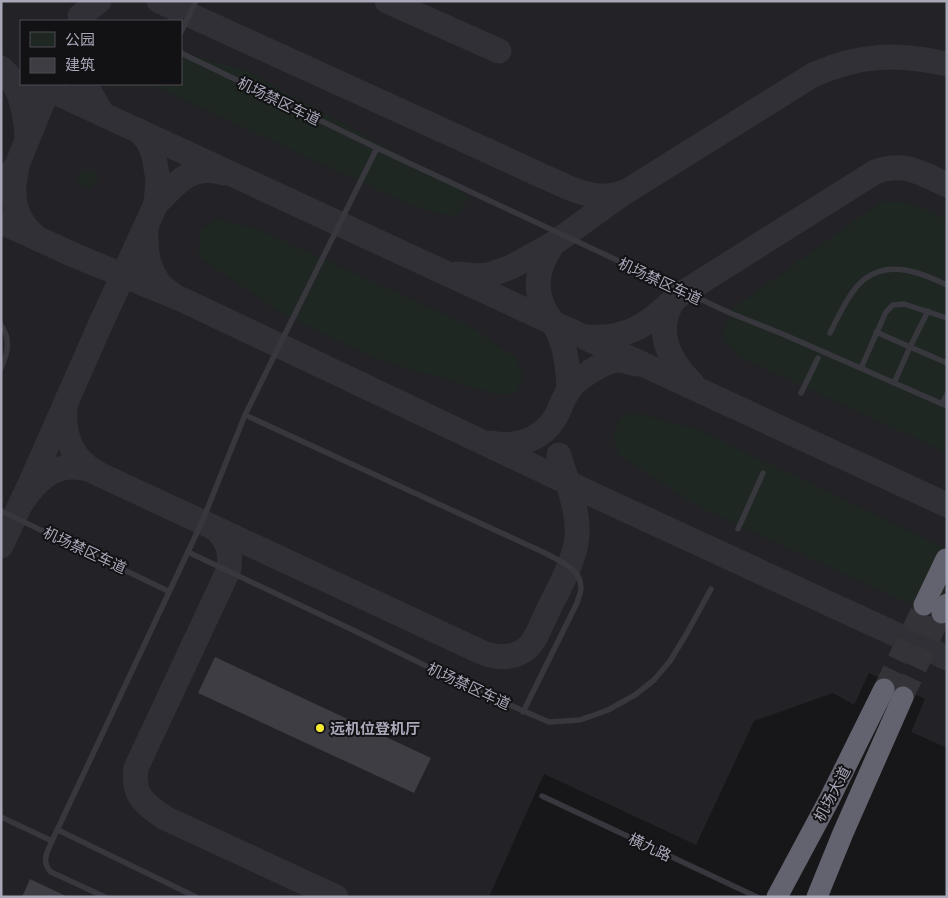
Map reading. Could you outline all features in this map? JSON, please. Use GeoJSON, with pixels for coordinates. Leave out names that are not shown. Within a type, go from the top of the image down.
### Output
{"type":"FeatureCollection","features":[{"type":"Feature","properties":{"kind":"highway"},"geometry":{"type":"LineString","coordinates":[[938,607],[946,558]]}},
{"type":"Feature","properties":{"kind":"highway","name":"机场大道"},"geometry":{"type":"LineString","coordinates":[[777,897],[830,800],[884,689]]}},
{"type":"Feature","properties":{"kind":"highway","name":"机场大道"},"geometry":{"type":"LineString","coordinates":[[817,897],[903,697]]}},
{"type":"Feature","properties":{"kind":"lane"},"geometry":{"type":"LineString","coordinates":[[182,30],[196,1]]}},
{"type":"Feature","properties":{"kind":"lane","name":"机场禁区车道"},"geometry":{"type":"LineString","coordinates":[[182,53],[377,148],[730,313],[945,405]]}},
{"type":"Feature","properties":{"kind":"lane"},"geometry":{"type":"LineString","coordinates":[[105,897],[51,872],[46,867],[46,854],[168,591],[188,552],[245,415],[377,148]]}},
{"type":"Feature","properties":{"kind":"lane"},"geometry":{"type":"LineString","coordinates":[[830,333],[848,299],[865,278],[884,270],[905,270],[926,274],[947,285]]}},
{"type":"Feature","properties":{"kind":"lane"},"geometry":{"type":"LineString","coordinates":[[861,368],[876,332],[886,312],[893,304],[904,304],[947,318]]}},
{"type":"Feature","properties":{"kind":"lane"},"geometry":{"type":"LineString","coordinates":[[894,383],[928,311]]}},
{"type":"Feature","properties":{"kind":"lane"},"geometry":{"type":"LineString","coordinates":[[1,324],[8,338],[7,354],[1,368]]}},
{"type":"Feature","properties":{"kind":"lane"},"geometry":{"type":"LineString","coordinates":[[876,332],[947,363]]}},
{"type":"Feature","properties":{"kind":"lane"},"geometry":{"type":"LineString","coordinates":[[801,393],[818,358]]}},
{"type":"Feature","properties":{"kind":"lane"},"geometry":{"type":"LineString","coordinates":[[945,405],[947,394]]}},
{"type":"Feature","properties":{"kind":"lane"},"geometry":{"type":"LineString","coordinates":[[245,415],[545,553],[571,567],[579,578],[581,588],[577,603],[524,712]]}},
{"type":"Feature","properties":{"kind":"lane"},"geometry":{"type":"LineString","coordinates":[[738,529],[763,473]]}},
{"type":"Feature","properties":{"kind":"lane","name":"机场禁区车道"},"geometry":{"type":"LineString","coordinates":[[1,511],[168,591]]}},
{"type":"Feature","properties":{"kind":"lane","name":"机场禁区车道"},"geometry":{"type":"LineString","coordinates":[[188,552],[524,712],[549,722],[580,720],[608,710],[635,695],[654,680],[670,661],[687,634],[711,589]]}},
{"type":"Feature","properties":{"kind":"lane","name":"横九路"},"geometry":{"type":"LineString","coordinates":[[542,796],[757,897]]}},
{"type":"Feature","properties":{"kind":"lane"},"geometry":{"type":"LineString","coordinates":[[1,817],[52,841]]}},
{"type":"Feature","properties":{"kind":"lane"},"geometry":{"type":"LineString","coordinates":[[58,830],[196,897]]}},
{"type":"Feature","properties":{"kind":"shaded area"},"geometry":{"type":"Polygon","coordinates":[[[1,1],[947,1],[947,748],[911,732],[925,699],[869,673],[854,705],[833,693],[754,721],[696,845],[544,774],[489,897],[1,897],[1,1]]]}},
{"type":"Feature","properties":{"kind":"green space"},"geometry":{"type":"Polygon","coordinates":[[[182,52],[248,72],[455,185],[468,197],[460,213],[451,216],[410,205],[152,85],[182,85],[182,52]]]}},
{"type":"Feature","properties":{"kind":"green space"},"geometry":{"type":"Polygon","coordinates":[[[82,170],[94,170],[98,180],[90,189],[76,183],[82,170]]]}},
{"type":"Feature","properties":{"kind":"green space"},"geometry":{"type":"Polygon","coordinates":[[[882,201],[911,203],[947,219],[947,453],[740,357],[724,340],[723,330],[732,309],[882,201]]]}},
{"type":"Feature","properties":{"kind":"green space"},"geometry":{"type":"Polygon","coordinates":[[[217,218],[260,230],[470,326],[516,358],[524,378],[516,393],[496,394],[379,360],[282,314],[199,257],[200,231],[217,218]]]}},
{"type":"Feature","properties":{"kind":"green space"},"geometry":{"type":"Polygon","coordinates":[[[633,412],[697,429],[947,549],[947,621],[701,508],[618,454],[613,436],[619,419],[633,412]]]}},
{"type":"Feature","properties":{"kind":"building","name":"远机位登机厅"},"geometry":{"type":"Polygon","coordinates":[[[215,657],[431,758],[414,793],[198,693],[215,657]]]}},
{"type":"Feature","properties":{"kind":"building"},"geometry":{"type":"Polygon","coordinates":[[[30,879],[68,897],[22,897],[30,879]]]}},
{"type":"Feature","properties":{"kind":"taxiway"},"geometry":{"type":"LineString","coordinates":[[80,16],[99,1]]}},
{"type":"Feature","properties":{"kind":"taxiway"},"geometry":{"type":"LineString","coordinates":[[159,1],[569,188],[598,196],[620,194],[627,191],[813,75],[830,68],[863,59],[895,57],[929,60],[947,64]]}},
{"type":"Feature","properties":{"kind":"taxiway"},"geometry":{"type":"LineString","coordinates":[[387,1],[499,51]]}},
{"type":"Feature","properties":{"kind":"taxiway"},"geometry":{"type":"LineString","coordinates":[[1,68],[18,91],[24,110],[27,138]]}},
{"type":"Feature","properties":{"kind":"taxiway"},"geometry":{"type":"LineString","coordinates":[[39,85],[947,505]]}},
{"type":"Feature","properties":{"kind":"taxiway"},"geometry":{"type":"LineString","coordinates":[[1,182],[9,176],[17,165],[50,85]]}},
{"type":"Feature","properties":{"kind":"taxiway"},"geometry":{"type":"LineString","coordinates":[[86,85],[102,114]]}},
{"type":"Feature","properties":{"kind":"taxiway"},"geometry":{"type":"LineString","coordinates":[[1,546],[156,204],[158,179],[153,152],[148,141],[139,131]]}},
{"type":"Feature","properties":{"kind":"taxiway"},"geometry":{"type":"LineString","coordinates":[[17,165],[14,200],[24,224],[37,238]]}},
{"type":"Feature","properties":{"kind":"taxiway"},"geometry":{"type":"LineString","coordinates":[[587,337],[615,336],[648,322],[678,296],[875,172],[885,169],[904,168],[947,185]]}},
{"type":"Feature","properties":{"kind":"taxiway"},"geometry":{"type":"LineString","coordinates":[[156,204],[178,182],[194,173],[202,171],[224,173]]}},
{"type":"Feature","properties":{"kind":"taxiway"},"geometry":{"type":"LineString","coordinates":[[456,274],[489,275],[511,267],[553,244],[622,194]]}},
{"type":"Feature","properties":{"kind":"taxiway"},"geometry":{"type":"LineString","coordinates":[[1,222],[76,256],[183,300],[598,497],[947,658]]}},
{"type":"Feature","properties":{"kind":"taxiway"},"geometry":{"type":"LineString","coordinates":[[146,228],[147,256],[153,274],[164,288],[172,294]]}},
{"type":"Feature","properties":{"kind":"taxiway"},"geometry":{"type":"LineString","coordinates":[[553,244],[541,266],[538,281],[540,298],[558,332],[564,349],[569,390]]}},
{"type":"Feature","properties":{"kind":"taxiway"},"geometry":{"type":"LineString","coordinates":[[671,304],[664,326],[667,346],[677,366],[692,383]]}},
{"type":"Feature","properties":{"kind":"taxiway"},"geometry":{"type":"LineString","coordinates":[[491,443],[519,443],[527,441],[543,432],[555,418],[569,390],[584,376],[598,367],[618,360],[637,364]]}},
{"type":"Feature","properties":{"kind":"taxiway"},"geometry":{"type":"LineString","coordinates":[[65,407],[65,427],[70,445],[80,460],[96,472]]}},
{"type":"Feature","properties":{"kind":"taxiway"},"geometry":{"type":"LineString","coordinates":[[22,502],[37,483],[56,470],[72,467],[88,469],[479,651],[499,657],[519,653],[531,644],[564,577],[576,546],[576,516],[559,455]]}},
{"type":"Feature","properties":{"kind":"taxiway"},"geometry":{"type":"LineString","coordinates":[[213,527],[222,536],[227,545],[229,569],[136,768],[135,777],[138,792],[151,808],[165,818],[336,897]]}},
{"type":"Feature","properties":{"kind":"tunnel"},"geometry":{"type":"LineString","coordinates":[[884,689],[924,605]]}},
{"type":"Feature","properties":{"kind":"tunnel"},"geometry":{"type":"LineString","coordinates":[[903,697],[942,613]]}},
{"type":"Feature","properties":{"kind":"place","name":"远机位登机厅"},"geometry":{"type":"Point","coordinates":[320,728]}}]}
